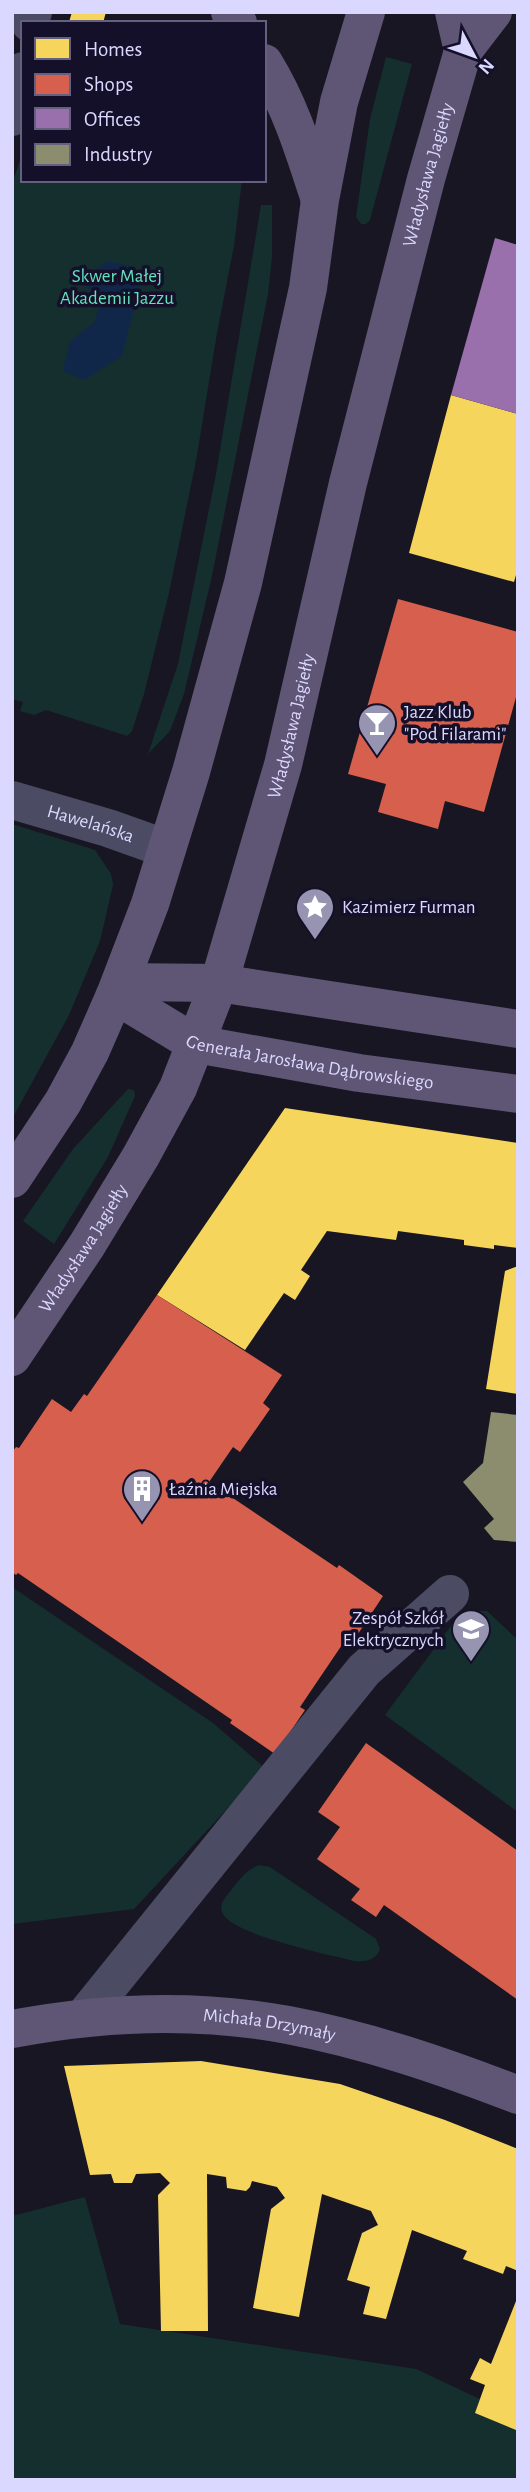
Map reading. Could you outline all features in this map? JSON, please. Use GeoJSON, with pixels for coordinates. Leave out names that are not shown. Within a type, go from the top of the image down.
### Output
{"type":"FeatureCollection","features":[{"type":"Feature","properties":{"kind":"main road"},"geometry":{"type":"LineString","coordinates":[[12,1179],[63,1102],[90,1052],[150,904],[167,849],[243,583],[308,288],[320,200],[339,102],[366,12]]}},
{"type":"Feature","properties":{"kind":"main road"},"geometry":{"type":"LineString","coordinates":[[454,12],[463,51]]}},
{"type":"Feature","properties":{"kind":"main road"},"geometry":{"type":"LineString","coordinates":[[463,51],[493,12]]}},
{"type":"Feature","properties":{"kind":"main road","name":"Władysława Jagiełły"},"geometry":{"type":"LineString","coordinates":[[12,1357],[93,1236],[141,1156],[178,1088],[219,984],[283,765],[348,483],[426,179],[463,51]]}},
{"type":"Feature","properties":{"kind":"main road"},"geometry":{"type":"LineString","coordinates":[[266,66],[299,134],[320,200]]}},
{"type":"Feature","properties":{"kind":"main road"},"geometry":{"type":"LineString","coordinates":[[118,988],[219,984],[518,1029]]}},
{"type":"Feature","properties":{"kind":"main road","name":"Generała Jarosława Dąbrowskiego"},"geometry":{"type":"LineString","coordinates":[[118,988],[196,1044],[359,1073],[518,1094]]}},
{"type":"Feature","properties":{"kind":"main road","name":"Michała Drzymały"},"geometry":{"type":"LineString","coordinates":[[12,2029],[83,2018],[181,2014],[233,2017],[289,2025],[353,2040],[427,2061],[518,2095]]}},
{"type":"Feature","properties":{"kind":"street"},"geometry":{"type":"LineString","coordinates":[[12,117],[21,84]]}},
{"type":"Feature","properties":{"kind":"street","name":"Hawelańska"},"geometry":{"type":"LineString","coordinates":[[12,800],[108,828],[167,849]]}},
{"type":"Feature","properties":{"kind":"street"},"geometry":{"type":"LineString","coordinates":[[83,2018],[364,1670],[431,1598]]}},
{"type":"Feature","properties":{"kind":"green space"},"geometry":{"type":"Polygon","coordinates":[[[386,57],[412,64],[370,220],[361,224],[356,217],[370,119],[386,57]]]}},
{"type":"Feature","properties":{"kind":"green space","name":"Skwer Małej Akademii Jazzu"},"geometry":{"type":"Polygon","coordinates":[[[21,157],[21,182],[242,182],[234,246],[196,461],[169,593],[144,694],[132,731],[127,736],[46,710],[34,715],[20,711],[23,702],[12,699],[12,184],[21,157]]]}},
{"type":"Feature","properties":{"kind":"green space"},"geometry":{"type":"Polygon","coordinates":[[[261,205],[272,205],[272,257],[268,294],[212,576],[184,694],[170,731],[148,754],[178,664],[216,474],[261,205]]]}},
{"type":"Feature","properties":{"kind":"green space"},"geometry":{"type":"Polygon","coordinates":[[[12,824],[95,850],[111,874],[113,885],[100,941],[69,1015],[12,1119],[12,824]]]}},
{"type":"Feature","properties":{"kind":"green space"},"geometry":{"type":"Polygon","coordinates":[[[128,1089],[134,1090],[135,1096],[108,1157],[54,1244],[23,1221],[73,1149],[128,1089]]]}},
{"type":"Feature","properties":{"kind":"green space"},"geometry":{"type":"Polygon","coordinates":[[[12,1587],[213,1723],[265,1768],[134,1909],[12,1924],[12,1587]]]}},
{"type":"Feature","properties":{"kind":"green space"},"geometry":{"type":"Polygon","coordinates":[[[462,1611],[487,1611],[518,1640],[518,1812],[385,1715],[462,1611]]]}},
{"type":"Feature","properties":{"kind":"green space"},"geometry":{"type":"Polygon","coordinates":[[[259,1865],[270,1867],[376,1939],[380,1949],[376,1956],[370,1960],[355,1961],[263,1937],[231,1922],[223,1914],[223,1901],[242,1877],[259,1865]]]}},
{"type":"Feature","properties":{"kind":"green space"},"geometry":{"type":"Polygon","coordinates":[[[85,2197],[120,2324],[416,2369],[518,2417],[518,2480],[12,2480],[12,2216],[85,2197]]]}},
{"type":"Feature","properties":{"kind":"water"},"geometry":{"type":"Polygon","coordinates":[[[108,261],[133,267],[140,285],[122,356],[84,380],[63,371],[70,342],[95,321],[99,307],[86,285],[90,274],[108,261]]]}},
{"type":"Feature","properties":{"kind":"building: Homes"},"geometry":{"type":"Polygon","coordinates":[[[72,12],[106,12],[104,21],[69,21],[72,12]]]}},
{"type":"Feature","properties":{"kind":"building: Homes"},"geometry":{"type":"Polygon","coordinates":[[[451,395],[518,414],[518,568],[514,582],[409,553],[451,395]]]}},
{"type":"Feature","properties":{"kind":"building: Homes"},"geometry":{"type":"Polygon","coordinates":[[[285,1108],[518,1143],[518,1248],[494,1245],[494,1249],[464,1245],[464,1240],[398,1231],[396,1240],[327,1231],[301,1270],[310,1276],[295,1300],[284,1293],[245,1350],[157,1295],[285,1108]]]}},
{"type":"Feature","properties":{"kind":"building: Homes"},"geometry":{"type":"Polygon","coordinates":[[[518,1266],[518,1394],[486,1389],[505,1271],[518,1266]]]}},
{"type":"Feature","properties":{"kind":"building: Homes"},"geometry":{"type":"Polygon","coordinates":[[[201,2061],[340,2084],[445,2120],[518,2149],[518,2271],[506,2266],[503,2274],[463,2259],[467,2251],[412,2230],[386,2319],[363,2314],[370,2287],[347,2280],[362,2233],[378,2225],[371,2211],[322,2194],[299,2317],[253,2308],[271,2209],[285,2198],[277,2187],[252,2181],[246,2191],[227,2188],[226,2177],[207,2174],[208,2331],[161,2331],[158,2195],[170,2183],[160,2173],[136,2174],[132,2183],[114,2183],[111,2174],[90,2175],[64,2066],[201,2061]]]}},
{"type":"Feature","properties":{"kind":"building: Homes"},"geometry":{"type":"Polygon","coordinates":[[[518,2296],[516,2430],[475,2413],[485,2385],[470,2379],[480,2358],[491,2364],[518,2296]]]}},
{"type":"Feature","properties":{"kind":"building: Shops"},"geometry":{"type":"Polygon","coordinates":[[[398,599],[518,632],[518,690],[484,812],[445,801],[438,829],[378,812],[386,784],[348,774],[398,599]]]}},
{"type":"Feature","properties":{"kind":"building: Shops","name":"Łaźnia Miejska"},"geometry":{"type":"Polygon","coordinates":[[[157,1295],[282,1375],[263,1403],[270,1409],[240,1452],[233,1447],[209,1482],[383,1596],[354,1640],[348,1636],[300,1707],[305,1710],[275,1754],[230,1723],[232,1720],[18,1573],[16,1575],[12,1572],[12,1452],[16,1447],[19,1448],[52,1399],[71,1412],[84,1394],[87,1396],[157,1295]]]}},
{"type":"Feature","properties":{"kind":"building: Shops"},"geometry":{"type":"Polygon","coordinates":[[[366,1743],[518,1851],[518,2000],[384,1905],[376,1917],[351,1900],[360,1889],[317,1859],[340,1827],[318,1812],[366,1743]]]}},
{"type":"Feature","properties":{"kind":"building: Offices"},"geometry":{"type":"Polygon","coordinates":[[[495,238],[518,245],[518,414],[451,395],[495,238]]]}},
{"type":"Feature","properties":{"kind":"building: Industry"},"geometry":{"type":"Polygon","coordinates":[[[491,1412],[518,1415],[518,1542],[494,1540],[484,1528],[494,1519],[463,1482],[483,1463],[491,1412]]]}},
{"type":"Feature","properties":{"kind":"place","name":"Jazz Klub \"Pod Filarami\""},"geometry":{"type":"Point","coordinates":[377,757]}},
{"type":"Feature","properties":{"kind":"place","name":"Kazimierz Furman"},"geometry":{"type":"Point","coordinates":[315,941]}},
{"type":"Feature","properties":{"kind":"place","name":"Łaźnia Miejska"},"geometry":{"type":"Point","coordinates":[142,1523]}},
{"type":"Feature","properties":{"kind":"place","name":"Zespół Szkół Elektrycznych"},"geometry":{"type":"Point","coordinates":[471,1663]}}]}
